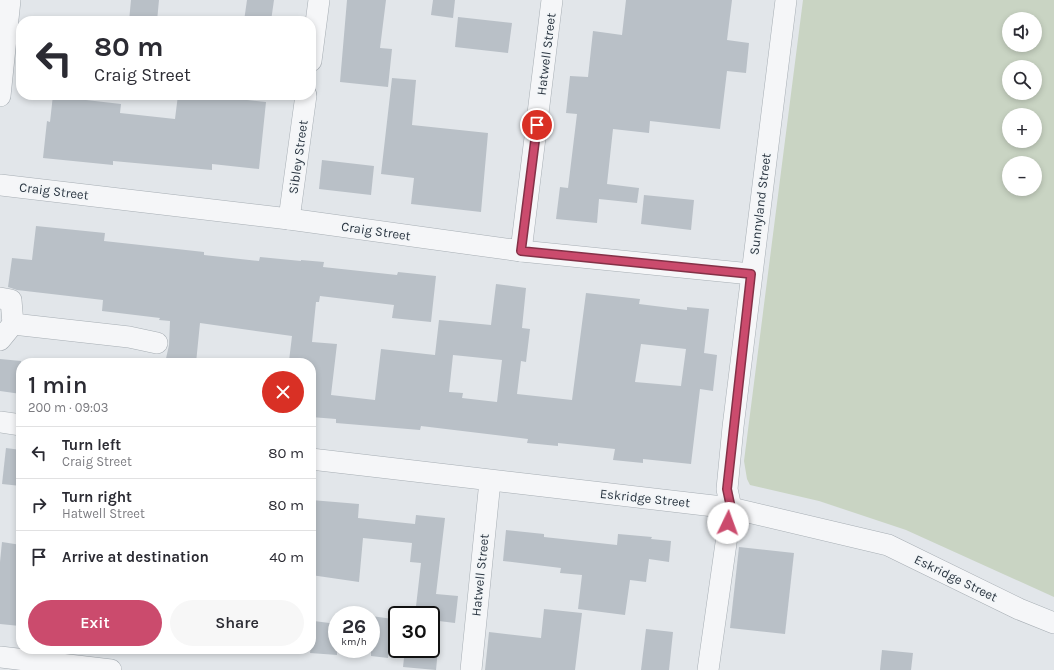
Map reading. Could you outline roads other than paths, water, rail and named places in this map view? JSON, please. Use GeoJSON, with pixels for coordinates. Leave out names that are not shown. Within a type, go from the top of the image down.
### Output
{"type":"FeatureCollection","features":[{"type":"Feature","properties":{"kind":"street"},"geometry":{"type":"LineString","coordinates":[[0,96],[3,41],[10,0]]}},
{"type":"Feature","properties":{"kind":"street"},"geometry":{"type":"LineString","coordinates":[[316,23],[319,0]]}},
{"type":"Feature","properties":{"kind":"street","name":"Hatwell Street"},"geometry":{"type":"LineString","coordinates":[[521,251],[552,0]]}},
{"type":"Feature","properties":{"kind":"street","name":"Sunnyland Street"},"geometry":{"type":"LineString","coordinates":[[708,670],[731,508],[727,489],[751,274],[786,0]]}},
{"type":"Feature","properties":{"kind":"street","name":"Sibley Street"},"geometry":{"type":"LineString","coordinates":[[289,219],[305,100]]}},
{"type":"Feature","properties":{"kind":"street","name":"Craig Street"},"geometry":{"type":"LineString","coordinates":[[0,185],[289,219],[521,251],[751,274]]}},
{"type":"Feature","properties":{"kind":"street"},"geometry":{"type":"LineString","coordinates":[[0,298],[11,300],[7,332],[129,337],[157,343]]}},
{"type":"Feature","properties":{"kind":"street"},"geometry":{"type":"LineString","coordinates":[[0,422],[16,424]]}},
{"type":"Feature","properties":{"kind":"street","name":"Eskridge Street"},"geometry":{"type":"LineString","coordinates":[[316,461],[731,508],[888,545],[1054,624]]}},
{"type":"Feature","properties":{"kind":"street","name":"Hatwell Street"},"geometry":{"type":"LineString","coordinates":[[471,670],[490,481]]}},
{"type":"Feature","properties":{"kind":"street"},"geometry":{"type":"LineString","coordinates":[[0,657],[111,670]]}}]}
